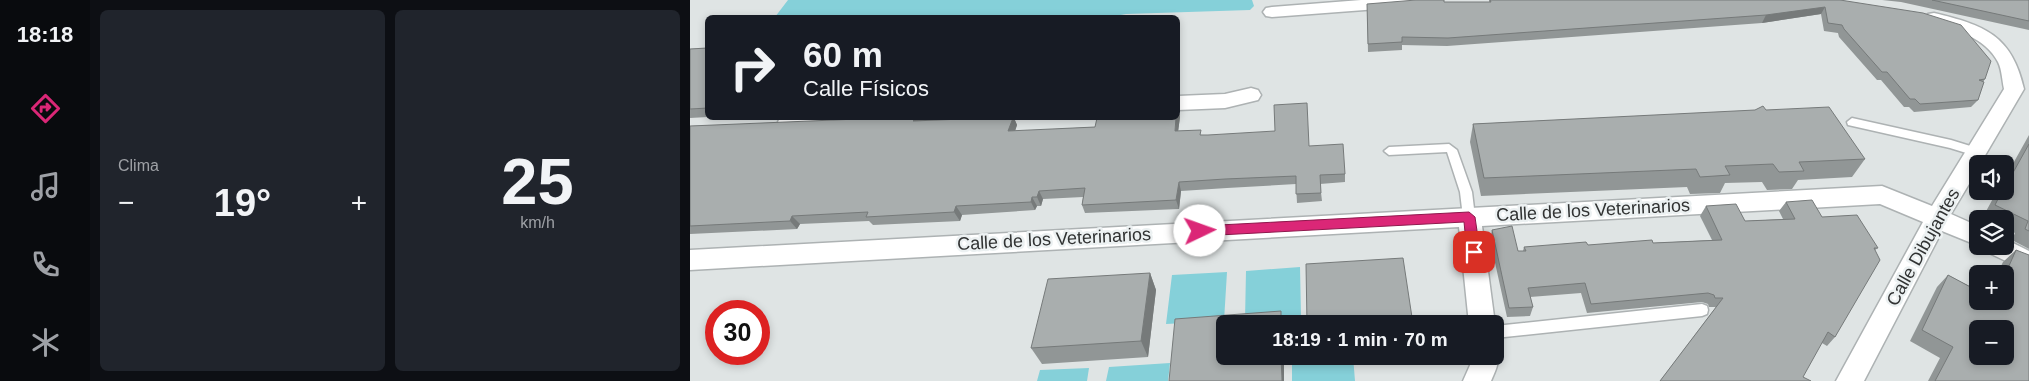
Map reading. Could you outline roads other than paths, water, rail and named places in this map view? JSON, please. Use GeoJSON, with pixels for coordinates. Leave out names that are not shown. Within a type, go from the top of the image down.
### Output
{"type":"FeatureCollection","features":[{"type":"Feature","properties":{"kind":"street"},"geometry":{"type":"LineString","coordinates":[[1272,12],[1431,0]]}},
{"type":"Feature","properties":{"kind":"street"},"geometry":{"type":"LineString","coordinates":[[1916,14],[1961,25],[1998,48],[2022,90]]}},
{"type":"Feature","properties":{"kind":"street","name":"Calle Dibujantes"},"geometry":{"type":"LineString","coordinates":[[1850,381],[1937,218],[1976,152],[2022,90]]}},
{"type":"Feature","properties":{"kind":"street"},"geometry":{"type":"LineString","coordinates":[[1180,103],[1225,101],[1251,95]]}},
{"type":"Feature","properties":{"kind":"street"},"geometry":{"type":"LineString","coordinates":[[768,123],[839,120]]}},
{"type":"Feature","properties":{"kind":"street","name":"Calle de los Veterinarios"},"geometry":{"type":"LineString","coordinates":[[690,260],[1882,195],[1969,233]]}},
{"type":"Feature","properties":{"kind":"street"},"geometry":{"type":"LineString","coordinates":[[1469,217],[1481,315]]}},
{"type":"Feature","properties":{"kind":"street"},"geometry":{"type":"LineString","coordinates":[[2014,254],[2029,262]]}},
{"type":"Feature","properties":{"kind":"street"},"geometry":{"type":"LineString","coordinates":[[1477,381],[1484,365]]}},
{"type":"Feature","properties":{"kind":"lane"},"geometry":{"type":"LineString","coordinates":[[1852,122],[1951,144],[1976,152]]}},
{"type":"Feature","properties":{"kind":"lane"},"geometry":{"type":"LineString","coordinates":[[1389,151],[1449,148],[1452,150],[1466,192],[1469,217]]}},
{"type":"Feature","properties":{"kind":"lane"},"geometry":{"type":"LineString","coordinates":[[1504,331],[1702,310]]}}]}
